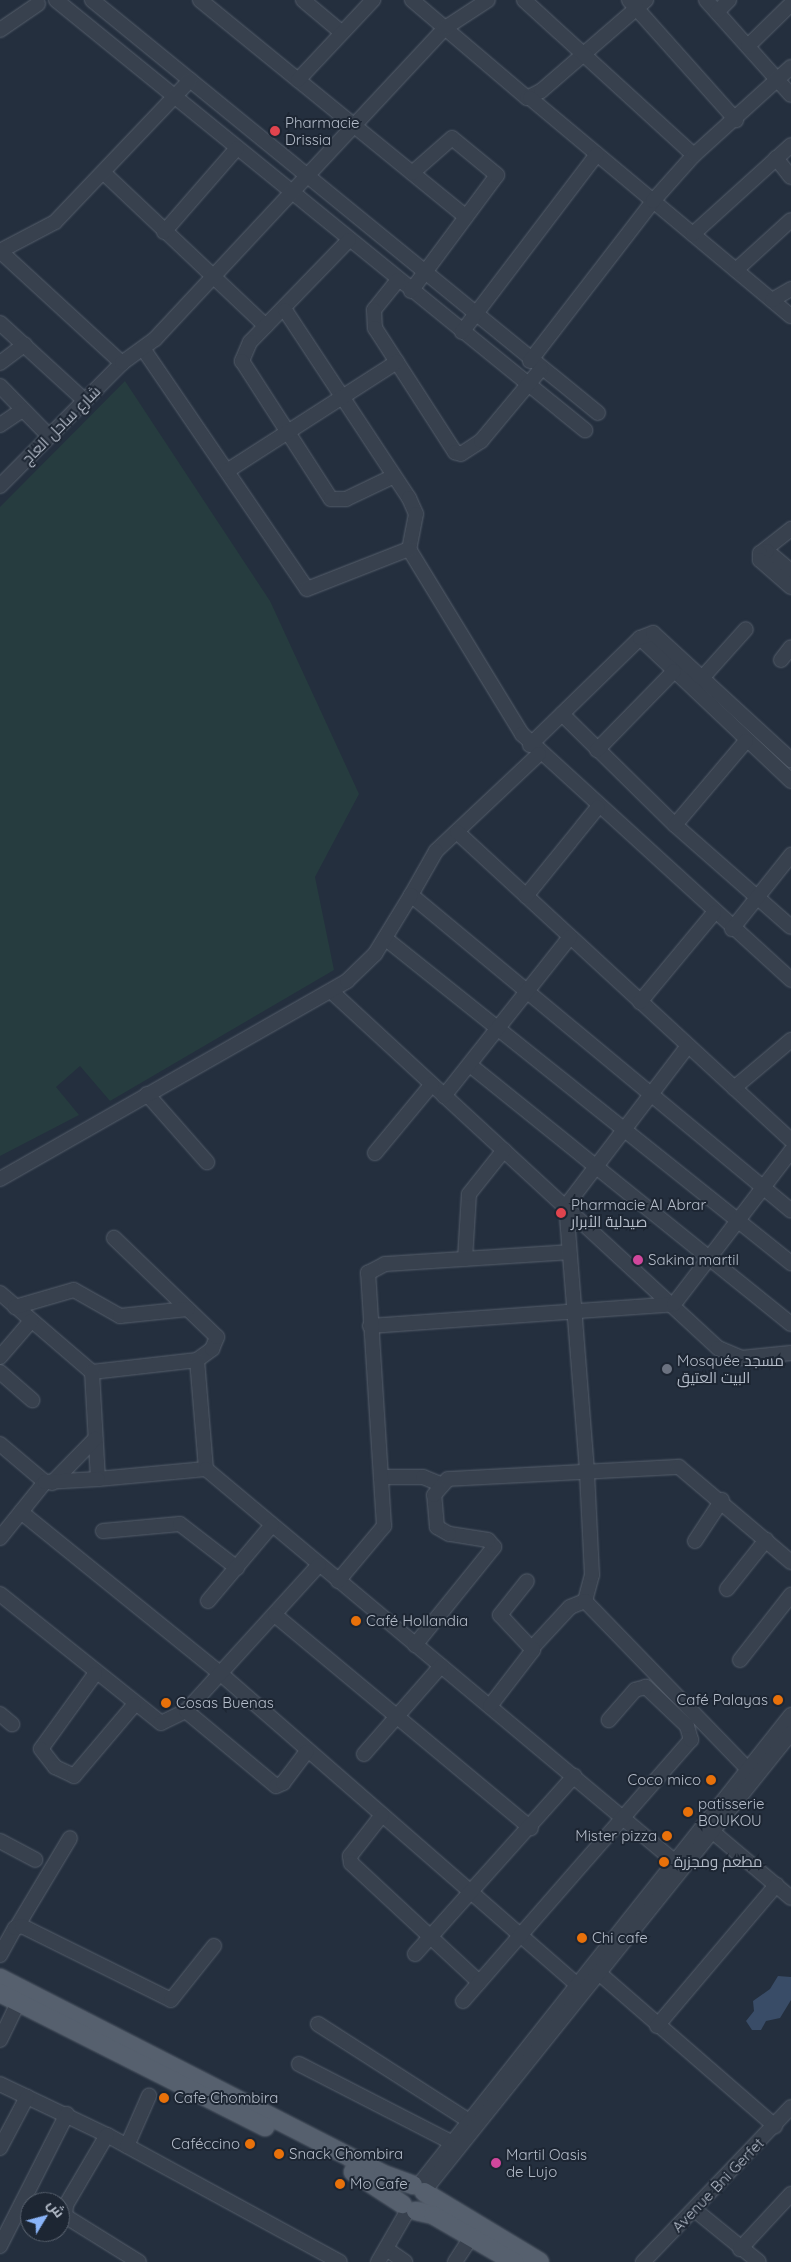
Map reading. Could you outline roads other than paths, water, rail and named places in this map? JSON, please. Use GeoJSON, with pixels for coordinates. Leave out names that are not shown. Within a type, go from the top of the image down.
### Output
{"type":"FeatureCollection","features":[{"type":"Feature","properties":{"kind":"main road"},"geometry":{"type":"LineString","coordinates":[[0,1978],[383,2174],[420,2188],[540,2262]]}},
{"type":"Feature","properties":{"kind":"main road"},"geometry":{"type":"LineString","coordinates":[[0,1993],[360,2175],[409,2209],[433,2215],[512,2262]]}},
{"type":"Feature","properties":{"kind":"main road"},"geometry":{"type":"LineString","coordinates":[[409,2209],[426,2204],[420,2188]]}},
{"type":"Feature","properties":{"kind":"street"},"geometry":{"type":"LineString","coordinates":[[56,0],[348,240],[585,430]]}},
{"type":"Feature","properties":{"kind":"street"},"geometry":{"type":"LineString","coordinates":[[92,0],[535,365],[598,413]]}},
{"type":"Feature","properties":{"kind":"street"},"geometry":{"type":"LineString","coordinates":[[200,0],[466,217]]}},
{"type":"Feature","properties":{"kind":"street"},"geometry":{"type":"LineString","coordinates":[[303,0],[342,32]]}},
{"type":"Feature","properties":{"kind":"street"},"geometry":{"type":"LineString","coordinates":[[298,80],[373,0]]}},
{"type":"Feature","properties":{"kind":"street"},"geometry":{"type":"LineString","coordinates":[[412,0],[515,92],[530,98],[791,316]]}},
{"type":"Feature","properties":{"kind":"street","name":"شارع ساحل العاج"},"geometry":{"type":"LineString","coordinates":[[0,486],[122,363],[144,350],[211,277],[355,127],[445,28],[488,0]]}},
{"type":"Feature","properties":{"kind":"street"},"geometry":{"type":"LineString","coordinates":[[524,0],[694,155]]}},
{"type":"Feature","properties":{"kind":"street"},"geometry":{"type":"LineString","coordinates":[[706,0],[791,95]]}},
{"type":"Feature","properties":{"kind":"street"},"geometry":{"type":"LineString","coordinates":[[717,12],[729,0]]}},
{"type":"Feature","properties":{"kind":"street"},"geometry":{"type":"LineString","coordinates":[[530,98],[582,54],[638,2],[736,120]]}},
{"type":"Feature","properties":{"kind":"street"},"geometry":{"type":"LineString","coordinates":[[0,30],[38,4]]}},
{"type":"Feature","properties":{"kind":"street"},"geometry":{"type":"LineString","coordinates":[[748,46],[791,4]]}},
{"type":"Feature","properties":{"kind":"street"},"geometry":{"type":"LineString","coordinates":[[398,280],[372,318],[397,362],[450,446],[462,454],[480,441],[528,386],[535,365],[653,201],[694,155],[736,120],[791,67]]}},
{"type":"Feature","properties":{"kind":"street"},"geometry":{"type":"LineString","coordinates":[[122,363],[0,251],[55,222],[105,174],[190,80]]}},
{"type":"Feature","properties":{"kind":"street"},"geometry":{"type":"LineString","coordinates":[[411,290],[496,178],[494,168],[452,138],[412,173]]}},
{"type":"Feature","properties":{"kind":"street"},"geometry":{"type":"LineString","coordinates":[[693,234],[791,145]]}},
{"type":"Feature","properties":{"kind":"street"},"geometry":{"type":"LineString","coordinates":[[164,232],[237,148]]}},
{"type":"Feature","properties":{"kind":"street"},"geometry":{"type":"LineString","coordinates":[[462,332],[597,154]]}},
{"type":"Feature","properties":{"kind":"street"},"geometry":{"type":"LineString","coordinates":[[776,158],[791,177]]}},
{"type":"Feature","properties":{"kind":"street"},"geometry":{"type":"LineString","coordinates":[[105,174],[211,277],[266,326]]}},
{"type":"Feature","properties":{"kind":"street"},"geometry":{"type":"LineString","coordinates":[[736,270],[791,220]]}},
{"type":"Feature","properties":{"kind":"street"},"geometry":{"type":"LineString","coordinates":[[348,240],[285,310],[266,326],[244,351],[242,361],[335,501],[394,476]]}},
{"type":"Feature","properties":{"kind":"street"},"geometry":{"type":"LineString","coordinates":[[772,300],[791,289]]}},
{"type":"Feature","properties":{"kind":"street"},"geometry":{"type":"LineString","coordinates":[[285,310],[343,396],[416,514],[409,549],[535,750],[714,913],[791,980]]}},
{"type":"Feature","properties":{"kind":"street"},"geometry":{"type":"LineString","coordinates":[[0,323],[85,401]]}},
{"type":"Feature","properties":{"kind":"street"},"geometry":{"type":"LineString","coordinates":[[0,363],[25,344]]}},
{"type":"Feature","properties":{"kind":"street"},"geometry":{"type":"LineString","coordinates":[[144,350],[308,590],[409,549]]}},
{"type":"Feature","properties":{"kind":"street"},"geometry":{"type":"LineString","coordinates":[[227,471],[397,362]]}},
{"type":"Feature","properties":{"kind":"street"},"geometry":{"type":"LineString","coordinates":[[0,386],[50,436]]}},
{"type":"Feature","properties":{"kind":"street"},"geometry":{"type":"LineString","coordinates":[[0,424],[22,410]]}},
{"type":"Feature","properties":{"kind":"street"},"geometry":{"type":"LineString","coordinates":[[791,529],[763,551],[760,560],[791,587]]}},
{"type":"Feature","properties":{"kind":"street"},"geometry":{"type":"LineString","coordinates":[[763,551],[791,571]]}},
{"type":"Feature","properties":{"kind":"street"},"geometry":{"type":"LineString","coordinates":[[703,678],[746,629]]}},
{"type":"Feature","properties":{"kind":"street"},"geometry":{"type":"LineString","coordinates":[[0,1179],[331,991],[363,967],[386,939],[412,895],[428,860],[535,750],[562,714],[640,638],[648,633],[659,636],[703,678],[789,754]]}},
{"type":"Feature","properties":{"kind":"street"},"geometry":{"type":"LineString","coordinates":[[640,638],[746,741],[791,781]]}},
{"type":"Feature","properties":{"kind":"street"},"geometry":{"type":"LineString","coordinates":[[781,660],[791,648]]}},
{"type":"Feature","properties":{"kind":"street"},"geometry":{"type":"LineString","coordinates":[[597,750],[674,671]]}},
{"type":"Feature","properties":{"kind":"street"},"geometry":{"type":"LineString","coordinates":[[562,714],[676,825],[756,898],[791,927]]}},
{"type":"Feature","properties":{"kind":"street"},"geometry":{"type":"LineString","coordinates":[[676,825],[746,741]]}},
{"type":"Feature","properties":{"kind":"street"},"geometry":{"type":"LineString","coordinates":[[526,896],[598,807]]}},
{"type":"Feature","properties":{"kind":"street"},"geometry":{"type":"LineString","coordinates":[[457,832],[791,1140]]}},
{"type":"Feature","properties":{"kind":"street"},"geometry":{"type":"LineString","coordinates":[[732,929],[791,855]]}},
{"type":"Feature","properties":{"kind":"street"},"geometry":{"type":"LineString","coordinates":[[412,895],[655,1095],[791,1211]]}},
{"type":"Feature","properties":{"kind":"street"},"geometry":{"type":"LineString","coordinates":[[640,1002],[714,913]]}},
{"type":"Feature","properties":{"kind":"street"},"geometry":{"type":"LineString","coordinates":[[444,1096],[530,991],[570,937]]}},
{"type":"Feature","properties":{"kind":"street"},"geometry":{"type":"LineString","coordinates":[[386,939],[791,1263]]}},
{"type":"Feature","properties":{"kind":"street"},"geometry":{"type":"LineString","coordinates":[[331,991],[674,1304],[718,1348],[733,1356],[791,1353]]}},
{"type":"Feature","properties":{"kind":"street"},"geometry":{"type":"LineString","coordinates":[[734,1088],[791,1040]]}},
{"type":"Feature","properties":{"kind":"street"},"geometry":{"type":"LineString","coordinates":[[585,1601],[592,1575],[588,1471],[566,1206],[655,1095],[688,1046]]}},
{"type":"Feature","properties":{"kind":"street"},"geometry":{"type":"LineString","coordinates":[[470,1065],[598,1166],[791,1324]]}},
{"type":"Feature","properties":{"kind":"street"},"geometry":{"type":"LineString","coordinates":[[375,1153],[432,1084]]}},
{"type":"Feature","properties":{"kind":"street"},"geometry":{"type":"LineString","coordinates":[[147,1094],[207,1162]]}},
{"type":"Feature","properties":{"kind":"street"},"geometry":{"type":"LineString","coordinates":[[465,1259],[469,1194],[504,1150]]}},
{"type":"Feature","properties":{"kind":"street"},"geometry":{"type":"LineString","coordinates":[[370,1326],[674,1304],[738,1222],[762,1185],[791,1151]]}},
{"type":"Feature","properties":{"kind":"street"},"geometry":{"type":"LineString","coordinates":[[0,1293],[92,1372],[197,1360],[212,1349],[217,1337],[114,1238]]}},
{"type":"Feature","properties":{"kind":"street"},"geometry":{"type":"LineString","coordinates":[[338,1581],[381,1534],[381,1477],[366,1284],[376,1266],[570,1252]]}},
{"type":"Feature","properties":{"kind":"street"},"geometry":{"type":"LineString","coordinates":[[15,1307],[74,1290],[120,1316],[188,1309]]}},
{"type":"Feature","properties":{"kind":"street"},"geometry":{"type":"LineString","coordinates":[[0,1357],[31,1321]]}},
{"type":"Feature","properties":{"kind":"street"},"geometry":{"type":"LineString","coordinates":[[197,1360],[206,1469],[674,1861]]}},
{"type":"Feature","properties":{"kind":"street"},"geometry":{"type":"LineString","coordinates":[[0,1372],[32,1400]]}},
{"type":"Feature","properties":{"kind":"street"},"geometry":{"type":"LineString","coordinates":[[92,1372],[98,1479]]}},
{"type":"Feature","properties":{"kind":"street"},"geometry":{"type":"LineString","coordinates":[[0,1538],[48,1482],[95,1439]]}},
{"type":"Feature","properties":{"kind":"street"},"geometry":{"type":"LineString","coordinates":[[0,1444],[48,1482],[206,1469]]}},
{"type":"Feature","properties":{"kind":"street"},"geometry":{"type":"LineString","coordinates":[[416,1644],[494,1547],[488,1540],[449,1534],[437,1527],[434,1494],[440,1484],[458,1478],[668,1465],[687,1471],[791,1562]]}},
{"type":"Feature","properties":{"kind":"street"},"geometry":{"type":"LineString","coordinates":[[381,1477],[423,1477],[440,1484]]}},
{"type":"Feature","properties":{"kind":"street"},"geometry":{"type":"LineString","coordinates":[[694,1541],[722,1500]]}},
{"type":"Feature","properties":{"kind":"street"},"geometry":{"type":"LineString","coordinates":[[21,1512],[221,1674],[306,1752],[382,1815],[469,1894],[576,1984]]}},
{"type":"Feature","properties":{"kind":"street"},"geometry":{"type":"LineString","coordinates":[[102,1531],[180,1524],[237,1568]]}},
{"type":"Feature","properties":{"kind":"street"},"geometry":{"type":"LineString","coordinates":[[208,1601],[272,1526]]}},
{"type":"Feature","properties":{"kind":"street"},"geometry":{"type":"LineString","coordinates":[[727,1589],[766,1540]]}},
{"type":"Feature","properties":{"kind":"street"},"geometry":{"type":"LineString","coordinates":[[0,1594],[95,1674],[134,1705],[161,1723],[186,1711],[275,1615],[318,1564]]}},
{"type":"Feature","properties":{"kind":"street"},"geometry":{"type":"LineString","coordinates":[[527,1581],[500,1614],[533,1647]]}},
{"type":"Feature","properties":{"kind":"street"},"geometry":{"type":"LineString","coordinates":[[740,1660],[791,1595]]}},
{"type":"Feature","properties":{"kind":"street"},"geometry":{"type":"LineString","coordinates":[[490,1706],[533,1647],[577,1601],[585,1601],[747,1768]]}},
{"type":"Feature","properties":{"kind":"street"},"geometry":{"type":"LineString","coordinates":[[275,1615],[531,1828]]}},
{"type":"Feature","properties":{"kind":"street"},"geometry":{"type":"LineString","coordinates":[[364,1754],[441,1666]]}},
{"type":"Feature","properties":{"kind":"street"},"geometry":{"type":"LineString","coordinates":[[95,1674],[41,1750],[55,1767],[74,1776],[134,1705]]}},
{"type":"Feature","properties":{"kind":"street"},"geometry":{"type":"LineString","coordinates":[[463,2001],[624,1818],[692,1735],[646,1687],[635,1690],[609,1720]]}},
{"type":"Feature","properties":{"kind":"street"},"geometry":{"type":"LineString","coordinates":[[186,1711],[269,1784],[283,1783],[306,1752]]}},
{"type":"Feature","properties":{"kind":"street"},"geometry":{"type":"LineString","coordinates":[[0,1714],[12,1724]]}},
{"type":"Feature","properties":{"kind":"street"},"geometry":{"type":"LineString","coordinates":[[420,2188],[469,2121],[576,1984],[791,1715]]}},
{"type":"Feature","properties":{"kind":"street"},"geometry":{"type":"LineString","coordinates":[[420,2188],[600,1974],[791,1733]]}},
{"type":"Feature","properties":{"kind":"street"},"geometry":{"type":"LineString","coordinates":[[416,1954],[430,1935],[531,1828],[574,1776]]}},
{"type":"Feature","properties":{"kind":"street"},"geometry":{"type":"LineString","coordinates":[[382,1815],[350,1856],[351,1863],[479,1982]]}},
{"type":"Feature","properties":{"kind":"street"},"geometry":{"type":"LineString","coordinates":[[713,1832],[791,1898]]}},
{"type":"Feature","properties":{"kind":"street"},"geometry":{"type":"LineString","coordinates":[[0,1955],[70,1838]]}},
{"type":"Feature","properties":{"kind":"street"},"geometry":{"type":"LineString","coordinates":[[0,1842],[36,1860]]}},
{"type":"Feature","properties":{"kind":"street"},"geometry":{"type":"LineString","coordinates":[[658,2026],[776,1886]]}},
{"type":"Feature","properties":{"kind":"street"},"geometry":{"type":"LineString","coordinates":[[18,1925],[171,2000],[214,1946]]}},
{"type":"Feature","properties":{"kind":"street"},"geometry":{"type":"LineString","coordinates":[[600,1974],[775,2126]]}},
{"type":"Feature","properties":{"kind":"street"},"geometry":{"type":"LineString","coordinates":[[0,2040],[18,2003]]}},
{"type":"Feature","properties":{"kind":"street"},"geometry":{"type":"LineString","coordinates":[[318,2024],[469,2121]]}},
{"type":"Feature","properties":{"kind":"street"},"geometry":{"type":"LineString","coordinates":[[299,2064],[453,2143]]}},
{"type":"Feature","properties":{"kind":"street"},"geometry":{"type":"LineString","coordinates":[[0,2084],[67,2114],[340,2262]]}},
{"type":"Feature","properties":{"kind":"street"},"geometry":{"type":"LineString","coordinates":[[0,2148],[27,2096]]}},
{"type":"Feature","properties":{"kind":"street"},"geometry":{"type":"LineString","coordinates":[[127,2146],[149,2096]]}},
{"type":"Feature","properties":{"kind":"street","name":"Avenue Bni Gerfet"},"geometry":{"type":"LineString","coordinates":[[647,2261],[791,2108]]}},
{"type":"Feature","properties":{"kind":"street"},"geometry":{"type":"LineString","coordinates":[[0,2245],[67,2114]]}},
{"type":"Feature","properties":{"kind":"street"},"geometry":{"type":"LineString","coordinates":[[107,2135],[66,2205],[66,2216],[139,2262]]}},
{"type":"Feature","properties":{"kind":"street"},"geometry":{"type":"LineString","coordinates":[[740,2249],[791,2194]]}},
{"type":"Feature","properties":{"kind":"street"},"geometry":{"type":"LineString","coordinates":[[378,2262],[388,2250],[409,2209]]}},
{"type":"Feature","properties":{"kind":"street"},"geometry":{"type":"LineString","coordinates":[[695,2210],[758,2262]]}},
{"type":"Feature","properties":{"kind":"street"},"geometry":{"type":"LineString","coordinates":[[455,2262],[471,2237]]}},
{"type":"Feature","properties":{"kind":"street"},"geometry":{"type":"LineString","coordinates":[[388,2250],[405,2262]]}},
{"type":"Feature","properties":{"kind":"water"},"geometry":{"type":"Polygon","coordinates":[[[778,1976],[791,1977],[791,2000],[780,2018],[766,2021],[761,2030],[752,2030],[746,2021],[754,2011],[753,2001],[770,1989],[778,1976]]]}},
{"type":"Feature","properties":{"kind":"place","name":"Pharmacie Drissia"},"geometry":{"type":"Point","coordinates":[275,131]}},
{"type":"Feature","properties":{"kind":"place","name":"Pharmacie Al Abrar صيدلية الأبرار"},"geometry":{"type":"Point","coordinates":[561,1213]}},
{"type":"Feature","properties":{"kind":"place","name":"Sakina martil"},"geometry":{"type":"Point","coordinates":[638,1260]}},
{"type":"Feature","properties":{"kind":"place","name":"Mosquée مسجد البيت العتيق"},"geometry":{"type":"Point","coordinates":[667,1369]}},
{"type":"Feature","properties":{"kind":"place","name":"Café Hollandia"},"geometry":{"type":"Point","coordinates":[356,1621]}},
{"type":"Feature","properties":{"kind":"place","name":"Café Palayas"},"geometry":{"type":"Point","coordinates":[778,1700]}},
{"type":"Feature","properties":{"kind":"place","name":"Cosas Buenas"},"geometry":{"type":"Point","coordinates":[166,1703]}},
{"type":"Feature","properties":{"kind":"place","name":"Coco mico"},"geometry":{"type":"Point","coordinates":[711,1780]}},
{"type":"Feature","properties":{"kind":"place","name":"patisserie BOUKOU"},"geometry":{"type":"Point","coordinates":[688,1812]}},
{"type":"Feature","properties":{"kind":"place","name":"Mister pizza"},"geometry":{"type":"Point","coordinates":[667,1836]}},
{"type":"Feature","properties":{"kind":"place","name":"مطعم ومجزرة"},"geometry":{"type":"Point","coordinates":[664,1862]}},
{"type":"Feature","properties":{"kind":"place","name":"Chi cafe"},"geometry":{"type":"Point","coordinates":[582,1938]}},
{"type":"Feature","properties":{"kind":"place","name":"Cafe Chombira"},"geometry":{"type":"Point","coordinates":[164,2098]}},
{"type":"Feature","properties":{"kind":"place","name":"Caféccino"},"geometry":{"type":"Point","coordinates":[250,2144]}},
{"type":"Feature","properties":{"kind":"place","name":"Snack Chombira"},"geometry":{"type":"Point","coordinates":[279,2154]}},
{"type":"Feature","properties":{"kind":"place","name":"Martil Oasis de Lujo"},"geometry":{"type":"Point","coordinates":[496,2163]}},
{"type":"Feature","properties":{"kind":"place","name":"Mo Cafe"},"geometry":{"type":"Point","coordinates":[340,2184]}}]}
